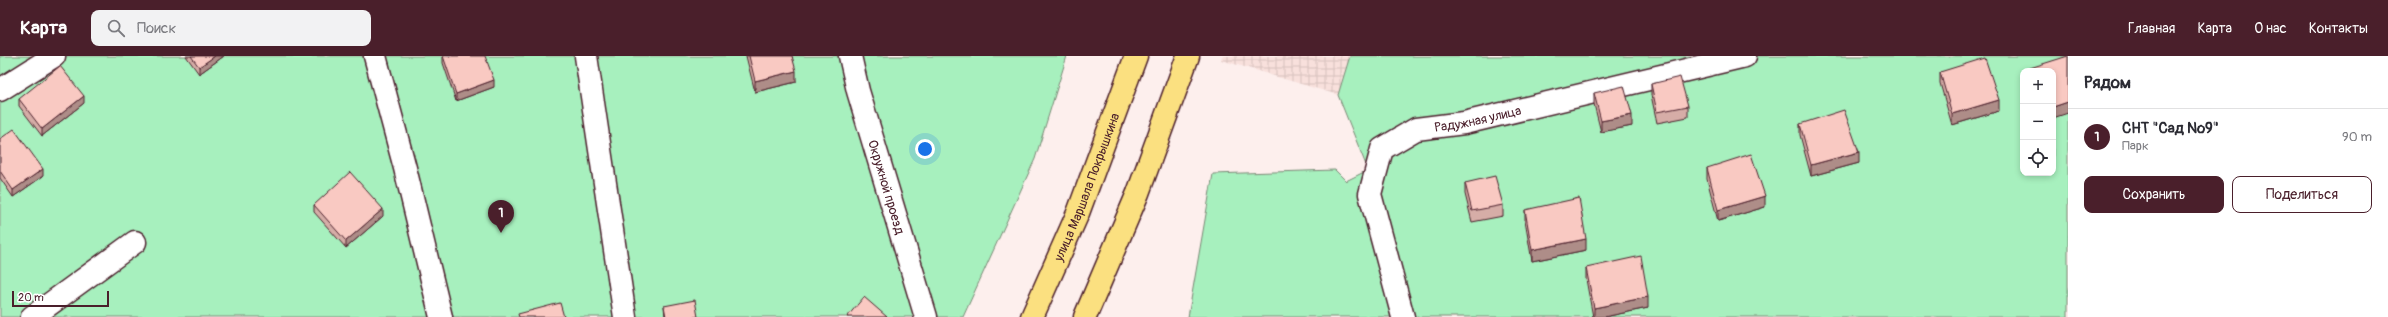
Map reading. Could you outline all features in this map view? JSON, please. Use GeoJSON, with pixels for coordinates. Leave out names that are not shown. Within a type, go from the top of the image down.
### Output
{"type":"FeatureCollection","features":[{"type":"Feature","properties":{"kind":"main road","name":"улица Маршала Покрышкина"},"geometry":{"type":"LineString","coordinates":[[1032,317],[1078,213],[1136,56]]}},
{"type":"Feature","properties":{"kind":"main road"},"geometry":{"type":"LineString","coordinates":[[1085,317],[1130,212],[1188,56]]}},
{"type":"Feature","properties":{"kind":"street"},"geometry":{"type":"LineString","coordinates":[[0,90],[54,56]]}},
{"type":"Feature","properties":{"kind":"street"},"geometry":{"type":"LineString","coordinates":[[374,56],[405,168],[441,317]]}},
{"type":"Feature","properties":{"kind":"street"},"geometry":{"type":"LineString","coordinates":[[586,56],[625,317]]}},
{"type":"Feature","properties":{"kind":"street","name":"Окружной проезд"},"geometry":{"type":"LineString","coordinates":[[850,56],[858,91],[926,317]]}},
{"type":"Feature","properties":{"kind":"street","name":"Радужная улица"},"geometry":{"type":"LineString","coordinates":[[1403,317],[1370,194],[1382,149],[1416,129],[1464,122],[1746,56]]}},
{"type":"Feature","properties":{"kind":"street"},"geometry":{"type":"LineString","coordinates":[[32,317],[135,242]]}},
{"type":"Feature","properties":{"kind":"shaded area"},"geometry":{"type":"Polygon","coordinates":[[[1222,56],[1350,56],[1338,95],[1221,60],[1222,56]]]}},
{"type":"Feature","properties":{"kind":"green space"},"geometry":{"type":"Polygon","coordinates":[[[0,56],[1067,56],[1035,159],[963,317],[0,317],[0,56]]]}},
{"type":"Feature","properties":{"kind":"green space"},"geometry":{"type":"Polygon","coordinates":[[[1350,56],[2068,56],[2068,317],[1188,317],[1213,174],[1335,170],[1346,181],[1368,170],[1338,95],[1350,56]]]}},
{"type":"Feature","properties":{"kind":"building"},"geometry":{"type":"Polygon","coordinates":[[[191,56],[215,56],[199,67],[191,56]]]}},
{"type":"Feature","properties":{"kind":"building"},"geometry":{"type":"Polygon","coordinates":[[[443,56],[485,56],[494,80],[456,94],[443,56]]]}},
{"type":"Feature","properties":{"kind":"building"},"geometry":{"type":"Polygon","coordinates":[[[749,56],[792,56],[796,71],[755,81],[749,56]]]}},
{"type":"Feature","properties":{"kind":"building"},"geometry":{"type":"Polygon","coordinates":[[[2068,56],[2068,102],[2056,106],[2056,68],[2030,68],[2068,56]]]}},
{"type":"Feature","properties":{"kind":"building"},"geometry":{"type":"Polygon","coordinates":[[[1985,58],[1999,100],[1952,114],[1940,72],[1985,58]]]}},
{"type":"Feature","properties":{"kind":"building"},"geometry":{"type":"Polygon","coordinates":[[[60,66],[84,96],[42,129],[19,99],[60,66]]]}},
{"type":"Feature","properties":{"kind":"building"},"geometry":{"type":"Polygon","coordinates":[[[1680,77],[1688,106],[1657,112],[1651,84],[1680,77]]]}},
{"type":"Feature","properties":{"kind":"building"},"geometry":{"type":"Polygon","coordinates":[[[1624,86],[1632,115],[1601,121],[1594,93],[1624,86]]]}},
{"type":"Feature","properties":{"kind":"building"},"geometry":{"type":"Polygon","coordinates":[[[1844,110],[1859,152],[1811,165],[1800,124],[1844,110]]]}},
{"type":"Feature","properties":{"kind":"building"},"geometry":{"type":"Polygon","coordinates":[[[14,129],[43,169],[13,190],[0,171],[0,139],[14,129]]]}},
{"type":"Feature","properties":{"kind":"building"},"geometry":{"type":"Polygon","coordinates":[[[1751,154],[1765,196],[1718,210],[1707,168],[1751,154]]]}},
{"type":"Feature","properties":{"kind":"building"},"geometry":{"type":"Polygon","coordinates":[[[350,172],[383,209],[346,241],[314,205],[350,172]]]}},
{"type":"Feature","properties":{"kind":"building"},"geometry":{"type":"Polygon","coordinates":[[[1495,176],[1503,205],[1472,211],[1465,183],[1495,176]]]}},
{"type":"Feature","properties":{"kind":"building"},"geometry":{"type":"Polygon","coordinates":[[[1579,198],[1586,239],[1532,250],[1525,210],[1579,198]]]}},
{"type":"Feature","properties":{"kind":"building"},"geometry":{"type":"Polygon","coordinates":[[[1641,256],[1648,297],[1594,308],[1586,268],[1641,256]]]}},
{"type":"Feature","properties":{"kind":"building"},"geometry":{"type":"Polygon","coordinates":[[[864,297],[887,317],[847,317],[864,297]]]}},
{"type":"Feature","properties":{"kind":"building"},"geometry":{"type":"Polygon","coordinates":[[[695,300],[698,317],[666,317],[664,306],[695,300]]]}},
{"type":"Feature","properties":{"kind":"building"},"geometry":{"type":"Polygon","coordinates":[[[560,303],[564,317],[519,317],[518,314],[560,303]]]}},
{"type":"Feature","properties":{"kind":"place","name":"СНТ \"Сад №9\""},"geometry":{"type":"Point","coordinates":[501,233]}}]}
